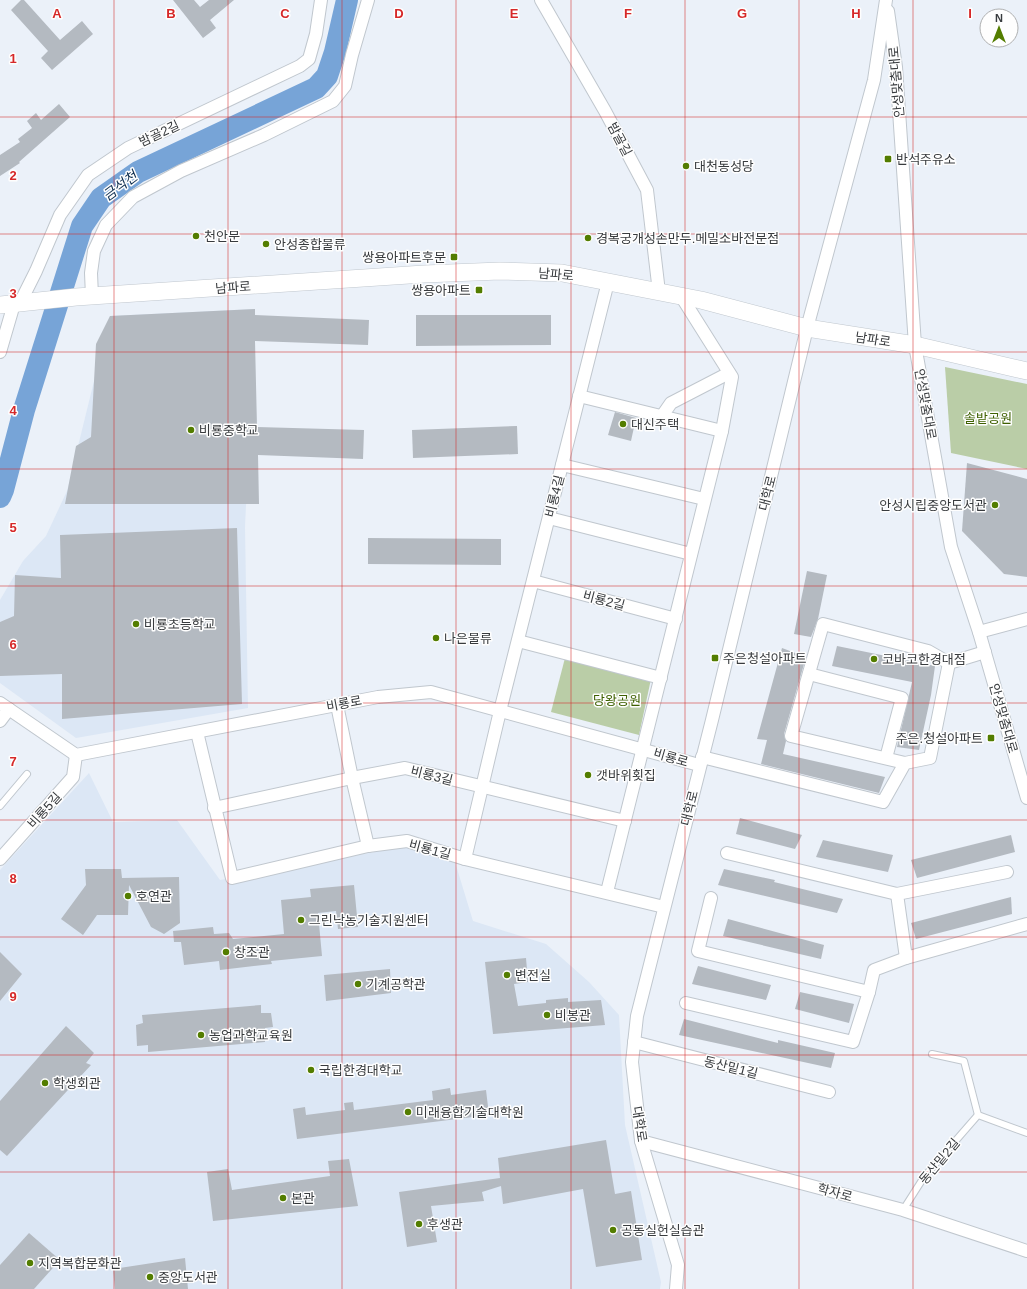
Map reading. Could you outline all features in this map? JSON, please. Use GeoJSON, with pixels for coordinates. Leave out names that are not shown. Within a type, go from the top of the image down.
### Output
{"type":"FeatureCollection","features":[{"type":"Feature","properties":{"kind":"street","name":"밤골2길"},"geometry":{"type":"LineString","coordinates":[[0,352],[16,303],[36,271],[60,215],[88,175],[128,148],[300,66],[309,59],[316,34],[321,0]]}},
{"type":"Feature","properties":{"kind":"street"},"geometry":{"type":"LineString","coordinates":[[84,297],[91,273],[94,251],[106,225],[133,197],[181,171],[264,135],[332,101],[345,86],[352,55],[368,0]]}},
{"type":"Feature","properties":{"kind":"street","name":"밤골길"},"geometry":{"type":"LineString","coordinates":[[541,0],[605,111],[647,190],[659,292]]}},
{"type":"Feature","properties":{"kind":"street","name":"대학로"},"geometry":{"type":"LineString","coordinates":[[676,1289],[678,1265],[641,1140],[632,1062],[636,1016],[701,761],[808,328],[874,80],[886,0]]}},
{"type":"Feature","properties":{"kind":"street","name":"안성맞춤대로"},"geometry":{"type":"LineString","coordinates":[[886,0],[896,67],[915,346],[951,547],[979,632],[1027,798]]}},
{"type":"Feature","properties":{"kind":"street","name":"남파로"},"geometry":{"type":"LineString","coordinates":[[16,303],[424,274],[500,271],[562,273],[680,296],[808,328],[915,346],[1027,371]]}},
{"type":"Feature","properties":{"kind":"street","name":"비룡4길"},"geometry":{"type":"LineString","coordinates":[[465,859],[500,711],[608,282]]}},
{"type":"Feature","properties":{"kind":"street"},"geometry":{"type":"LineString","coordinates":[[607,892],[626,821],[642,749],[676,619],[704,499],[722,431],[732,377],[728,373],[680,296]]}},
{"type":"Feature","properties":{"kind":"street"},"geometry":{"type":"LineString","coordinates":[[662,416],[671,403],[728,373]]}},
{"type":"Feature","properties":{"kind":"street"},"geometry":{"type":"LineString","coordinates":[[579,396],[722,431]]}},
{"type":"Feature","properties":{"kind":"street"},"geometry":{"type":"LineString","coordinates":[[562,465],[704,499]]}},
{"type":"Feature","properties":{"kind":"street"},"geometry":{"type":"LineString","coordinates":[[549,518],[691,554]]}},
{"type":"Feature","properties":{"kind":"street","name":"비룡2길"},"geometry":{"type":"LineString","coordinates":[[533,581],[676,619]]}},
{"type":"Feature","properties":{"kind":"street"},"geometry":{"type":"LineString","coordinates":[[979,632],[1027,619]]}},
{"type":"Feature","properties":{"kind":"street"},"geometry":{"type":"LineString","coordinates":[[949,663],[930,758],[905,763],[791,736],[823,624],[928,651],[949,663],[985,652]]}},
{"type":"Feature","properties":{"kind":"street"},"geometry":{"type":"LineString","coordinates":[[518,641],[660,678]]}},
{"type":"Feature","properties":{"kind":"street"},"geometry":{"type":"LineString","coordinates":[[809,674],[902,698],[886,758]]}},
{"type":"Feature","properties":{"kind":"street","name":"비룡로"},"geometry":{"type":"LineString","coordinates":[[76,755],[378,697],[431,692],[642,749],[883,802],[905,763]]}},
{"type":"Feature","properties":{"kind":"street"},"geometry":{"type":"LineString","coordinates":[[337,705],[368,846]]}},
{"type":"Feature","properties":{"kind":"street"},"geometry":{"type":"LineString","coordinates":[[0,721],[5,706],[76,755]]}},
{"type":"Feature","properties":{"kind":"street","name":"비룡1길"},"geometry":{"type":"LineString","coordinates":[[197,732],[232,878],[368,846],[408,842],[465,859],[607,892],[664,907]]}},
{"type":"Feature","properties":{"kind":"street","name":"비룡5길"},"geometry":{"type":"LineString","coordinates":[[0,859],[73,777],[76,755]]}},
{"type":"Feature","properties":{"kind":"street","name":"비룡3길"},"geometry":{"type":"LineString","coordinates":[[214,808],[405,768],[626,821]]}},
{"type":"Feature","properties":{"kind":"street"},"geometry":{"type":"LineString","coordinates":[[727,853],[897,894],[1007,872]]}},
{"type":"Feature","properties":{"kind":"street"},"geometry":{"type":"LineString","coordinates":[[897,894],[906,958]]}},
{"type":"Feature","properties":{"kind":"street"},"geometry":{"type":"LineString","coordinates":[[711,898],[698,951],[869,992]]}},
{"type":"Feature","properties":{"kind":"street"},"geometry":{"type":"LineString","coordinates":[[686,1003],[853,1042],[869,992],[874,970],[906,958],[1027,924]]}},
{"type":"Feature","properties":{"kind":"street","name":"동산밑1길"},"geometry":{"type":"LineString","coordinates":[[634,1042],[829,1092]]}},
{"type":"Feature","properties":{"kind":"street","name":"학자로"},"geometry":{"type":"LineString","coordinates":[[641,1140],[903,1210],[1027,1250]]}},
{"type":"Feature","properties":{"kind":"lane"},"geometry":{"type":"LineString","coordinates":[[0,806],[27,774]]}},
{"type":"Feature","properties":{"kind":"lane"},"geometry":{"type":"LineString","coordinates":[[932,1054],[964,1061],[978,1115],[1027,1133]]}},
{"type":"Feature","properties":{"kind":"lane","name":"동산밑2길"},"geometry":{"type":"LineString","coordinates":[[903,1210],[924,1177],[978,1115]]}},
{"type":"Feature","properties":{"kind":"shaded area"},"geometry":{"type":"Polygon","coordinates":[[[255,309],[245,527],[248,708],[76,738],[0,683],[0,600],[23,561],[46,536],[67,491],[110,316],[255,309]]]}},
{"type":"Feature","properties":{"kind":"shaded area","name":"국립한경대학교"},"geometry":{"type":"Polygon","coordinates":[[[89,773],[113,822],[177,820],[220,880],[408,846],[455,862],[473,921],[546,944],[589,982],[619,1015],[625,1125],[661,1282],[660,1289],[0,1289],[0,870],[89,773]]]}},
{"type":"Feature","properties":{"kind":"green space","name":"솔밭공원"},"geometry":{"type":"Polygon","coordinates":[[[945,367],[1027,384],[1027,469],[951,453],[945,367]]]}},
{"type":"Feature","properties":{"kind":"green space","name":"당왕공원"},"geometry":{"type":"Polygon","coordinates":[[[565,658],[651,679],[639,735],[551,712],[565,658]]]}},
{"type":"Feature","properties":{"kind":"building"},"geometry":{"type":"Polygon","coordinates":[[[21,0],[24,0],[60,40],[82,21],[93,34],[52,70],[41,58],[48,51],[11,10],[21,0]]]}},
{"type":"Feature","properties":{"kind":"building"},"geometry":{"type":"Polygon","coordinates":[[[173,0],[194,0],[200,7],[209,0],[234,0],[210,20],[216,28],[203,38],[173,0]]]}},
{"type":"Feature","properties":{"kind":"building"},"geometry":{"type":"Polygon","coordinates":[[[59,104],[70,117],[19,162],[20,163],[0,176],[0,155],[20,142],[18,139],[32,128],[27,121],[36,113],[41,120],[59,104]]]}},
{"type":"Feature","properties":{"kind":"building","name":"비룡중학교"},"geometry":{"type":"Polygon","coordinates":[[[255,309],[255,315],[369,320],[368,345],[255,341],[257,427],[364,430],[363,459],[258,455],[259,504],[65,504],[76,446],[91,437],[96,344],[110,316],[255,309]]]}},
{"type":"Feature","properties":{"kind":"building"},"geometry":{"type":"Polygon","coordinates":[[[416,315],[551,315],[551,345],[416,346],[416,315]]]}},
{"type":"Feature","properties":{"kind":"building","name":"대신주택"},"geometry":{"type":"Polygon","coordinates":[[[615,412],[636,418],[631,441],[608,435],[615,412]]]}},
{"type":"Feature","properties":{"kind":"building"},"geometry":{"type":"Polygon","coordinates":[[[517,426],[518,454],[413,458],[412,430],[517,426]]]}},
{"type":"Feature","properties":{"kind":"building","name":"안성시립중앙도서관"},"geometry":{"type":"Polygon","coordinates":[[[967,463],[1027,479],[1027,577],[1004,574],[962,531],[967,463]]]}},
{"type":"Feature","properties":{"kind":"building","name":"비룡초등학교"},"geometry":{"type":"Polygon","coordinates":[[[237,528],[242,704],[62,719],[62,674],[0,676],[0,622],[14,616],[15,575],[61,578],[60,535],[237,528]]]}},
{"type":"Feature","properties":{"kind":"building"},"geometry":{"type":"Polygon","coordinates":[[[368,538],[501,539],[501,565],[368,564],[368,538]]]}},
{"type":"Feature","properties":{"kind":"building"},"geometry":{"type":"Polygon","coordinates":[[[807,571],[827,575],[818,619],[811,637],[794,634],[807,571]]]}},
{"type":"Feature","properties":{"kind":"building"},"geometry":{"type":"Polygon","coordinates":[[[837,646],[935,666],[931,695],[919,750],[897,747],[912,682],[832,666],[837,646]]]}},
{"type":"Feature","properties":{"kind":"building"},"geometry":{"type":"Polygon","coordinates":[[[782,648],[806,657],[784,734],[786,741],[783,754],[885,777],[879,793],[761,764],[767,740],[757,739],[782,648]]]}},
{"type":"Feature","properties":{"kind":"building"},"geometry":{"type":"Polygon","coordinates":[[[740,818],[802,835],[795,849],[736,834],[740,818]]]}},
{"type":"Feature","properties":{"kind":"building"},"geometry":{"type":"Polygon","coordinates":[[[1011,835],[1015,852],[917,878],[911,860],[1011,835]]]}},
{"type":"Feature","properties":{"kind":"building"},"geometry":{"type":"Polygon","coordinates":[[[823,840],[893,855],[888,872],[816,857],[823,840]]]}},
{"type":"Feature","properties":{"kind":"building","name":"호연관"},"geometry":{"type":"Polygon","coordinates":[[[85,869],[121,869],[122,878],[179,877],[180,923],[164,934],[151,927],[129,885],[128,915],[97,915],[83,935],[61,919],[86,885],[85,869]]]}},
{"type":"Feature","properties":{"kind":"building"},"geometry":{"type":"Polygon","coordinates":[[[724,869],[775,880],[774,882],[843,899],[837,913],[718,885],[724,869]]]}},
{"type":"Feature","properties":{"kind":"building"},"geometry":{"type":"Polygon","coordinates":[[[354,885],[358,927],[338,929],[336,911],[318,913],[322,956],[271,961],[272,964],[220,970],[219,961],[184,965],[181,942],[174,942],[173,931],[213,927],[214,934],[229,933],[233,939],[284,934],[281,900],[311,897],[310,889],[354,885]]]}},
{"type":"Feature","properties":{"kind":"building"},"geometry":{"type":"Polygon","coordinates":[[[1011,897],[1012,914],[916,939],[911,923],[1011,897]]]}},
{"type":"Feature","properties":{"kind":"building"},"geometry":{"type":"Polygon","coordinates":[[[728,919],[824,945],[821,959],[723,936],[728,919]]]}},
{"type":"Feature","properties":{"kind":"building"},"geometry":{"type":"Polygon","coordinates":[[[0,952],[22,974],[0,1001],[0,952]]]}},
{"type":"Feature","properties":{"kind":"building","name":"비봉관"},"geometry":{"type":"Polygon","coordinates":[[[526,958],[528,982],[514,984],[518,1006],[546,1003],[546,1000],[568,998],[568,1002],[601,1000],[605,1025],[493,1034],[485,962],[526,958]]]}},
{"type":"Feature","properties":{"kind":"building"},"geometry":{"type":"Polygon","coordinates":[[[698,966],[771,985],[766,1000],[692,984],[698,966]]]}},
{"type":"Feature","properties":{"kind":"building","name":"기계공학관"},"geometry":{"type":"Polygon","coordinates":[[[390,969],[391,993],[326,1001],[324,975],[390,969]]]}},
{"type":"Feature","properties":{"kind":"building"},"geometry":{"type":"Polygon","coordinates":[[[800,992],[854,1004],[849,1023],[795,1009],[800,992]]]}},
{"type":"Feature","properties":{"kind":"building","name":"농업과학교육원"},"geometry":{"type":"Polygon","coordinates":[[[261,1005],[261,1013],[271,1013],[273,1027],[265,1028],[265,1042],[148,1052],[148,1045],[137,1046],[136,1025],[143,1023],[142,1015],[261,1005]]]}},
{"type":"Feature","properties":{"kind":"building"},"geometry":{"type":"Polygon","coordinates":[[[684,1019],[778,1043],[778,1040],[835,1053],[831,1068],[679,1035],[684,1019]]]}},
{"type":"Feature","properties":{"kind":"building","name":"학생회관"},"geometry":{"type":"Polygon","coordinates":[[[66,1026],[94,1053],[86,1063],[91,1065],[7,1156],[0,1150],[0,1101],[66,1026]]]}},
{"type":"Feature","properties":{"kind":"building","name":"미래융합기술대학원"},"geometry":{"type":"Polygon","coordinates":[[[450,1088],[451,1095],[486,1090],[489,1115],[297,1139],[293,1109],[305,1107],[306,1115],[345,1110],[344,1103],[353,1102],[354,1110],[433,1100],[432,1091],[450,1088]]]}},
{"type":"Feature","properties":{"kind":"building"},"geometry":{"type":"Polygon","coordinates":[[[606,1140],[615,1194],[631,1191],[642,1260],[596,1267],[583,1189],[503,1204],[501,1186],[482,1192],[484,1201],[431,1206],[437,1242],[407,1247],[399,1192],[500,1178],[498,1158],[606,1140]]]}},
{"type":"Feature","properties":{"kind":"building","name":"본관"},"geometry":{"type":"Polygon","coordinates":[[[349,1159],[358,1206],[213,1221],[207,1172],[228,1169],[232,1190],[330,1176],[328,1161],[349,1159]]]}},
{"type":"Feature","properties":{"kind":"building","name":"지역복합문화관"},"geometry":{"type":"Polygon","coordinates":[[[29,1233],[60,1260],[34,1289],[0,1289],[0,1265],[29,1233]]]}},
{"type":"Feature","properties":{"kind":"building","name":"중앙도서관"},"geometry":{"type":"Polygon","coordinates":[[[185,1258],[188,1289],[115,1289],[113,1269],[185,1258]]]}},
{"type":"Feature","properties":{"kind":"waterway","name":"금석천"},"geometry":{"type":"LineString","coordinates":[[0,497],[24,410],[82,226],[101,198],[138,172],[316,88],[327,76],[335,52],[347,0]]}},
{"type":"Feature","properties":{"kind":"place","name":"반석주유소"},"geometry":{"type":"Point","coordinates":[888,159]}},
{"type":"Feature","properties":{"kind":"place","name":"대천동성당"},"geometry":{"type":"Point","coordinates":[686,166]}},
{"type":"Feature","properties":{"kind":"place","name":"천안문"},"geometry":{"type":"Point","coordinates":[196,236]}},
{"type":"Feature","properties":{"kind":"place","name":"경복궁개성손만두.메밀소바전문점"},"geometry":{"type":"Point","coordinates":[588,238]}},
{"type":"Feature","properties":{"kind":"place","name":"안성종합물류"},"geometry":{"type":"Point","coordinates":[266,244]}},
{"type":"Feature","properties":{"kind":"place","name":"쌍용아파트후문"},"geometry":{"type":"Point","coordinates":[454,257]}},
{"type":"Feature","properties":{"kind":"place","name":"쌍용아파트"},"geometry":{"type":"Point","coordinates":[479,290]}},
{"type":"Feature","properties":{"kind":"place","name":"대신주택"},"geometry":{"type":"Point","coordinates":[623,424]}},
{"type":"Feature","properties":{"kind":"place","name":"비룡중학교"},"geometry":{"type":"Point","coordinates":[191,430]}},
{"type":"Feature","properties":{"kind":"place","name":"안성시립중앙도서관"},"geometry":{"type":"Point","coordinates":[995,505]}},
{"type":"Feature","properties":{"kind":"place","name":"비룡초등학교"},"geometry":{"type":"Point","coordinates":[136,624]}},
{"type":"Feature","properties":{"kind":"place","name":"나은물류"},"geometry":{"type":"Point","coordinates":[436,638]}},
{"type":"Feature","properties":{"kind":"place","name":"주은청설아파트"},"geometry":{"type":"Point","coordinates":[715,658]}},
{"type":"Feature","properties":{"kind":"place","name":"코바코한경대점"},"geometry":{"type":"Point","coordinates":[874,659]}},
{"type":"Feature","properties":{"kind":"place","name":"주은.청설아파트"},"geometry":{"type":"Point","coordinates":[991,738]}},
{"type":"Feature","properties":{"kind":"place","name":"갯바위횟집"},"geometry":{"type":"Point","coordinates":[588,775]}},
{"type":"Feature","properties":{"kind":"place","name":"호연관"},"geometry":{"type":"Point","coordinates":[128,896]}},
{"type":"Feature","properties":{"kind":"place","name":"그린낙농기술지원센터"},"geometry":{"type":"Point","coordinates":[301,920]}},
{"type":"Feature","properties":{"kind":"place","name":"창조관"},"geometry":{"type":"Point","coordinates":[226,952]}},
{"type":"Feature","properties":{"kind":"place","name":"변전실"},"geometry":{"type":"Point","coordinates":[507,975]}},
{"type":"Feature","properties":{"kind":"place","name":"기계공학관"},"geometry":{"type":"Point","coordinates":[358,984]}},
{"type":"Feature","properties":{"kind":"place","name":"비봉관"},"geometry":{"type":"Point","coordinates":[547,1015]}},
{"type":"Feature","properties":{"kind":"place","name":"농업과학교육원"},"geometry":{"type":"Point","coordinates":[201,1035]}},
{"type":"Feature","properties":{"kind":"place","name":"국립한경대학교"},"geometry":{"type":"Point","coordinates":[311,1070]}},
{"type":"Feature","properties":{"kind":"place","name":"학생회관"},"geometry":{"type":"Point","coordinates":[45,1083]}},
{"type":"Feature","properties":{"kind":"place","name":"미래융합기술대학원"},"geometry":{"type":"Point","coordinates":[408,1112]}},
{"type":"Feature","properties":{"kind":"place","name":"본관"},"geometry":{"type":"Point","coordinates":[283,1198]}},
{"type":"Feature","properties":{"kind":"place","name":"후생관"},"geometry":{"type":"Point","coordinates":[419,1224]}},
{"type":"Feature","properties":{"kind":"place","name":"공동실헌실습관"},"geometry":{"type":"Point","coordinates":[613,1230]}},
{"type":"Feature","properties":{"kind":"place","name":"지역복합문화관"},"geometry":{"type":"Point","coordinates":[30,1263]}},
{"type":"Feature","properties":{"kind":"place","name":"중앙도서관"},"geometry":{"type":"Point","coordinates":[150,1277]}}]}
